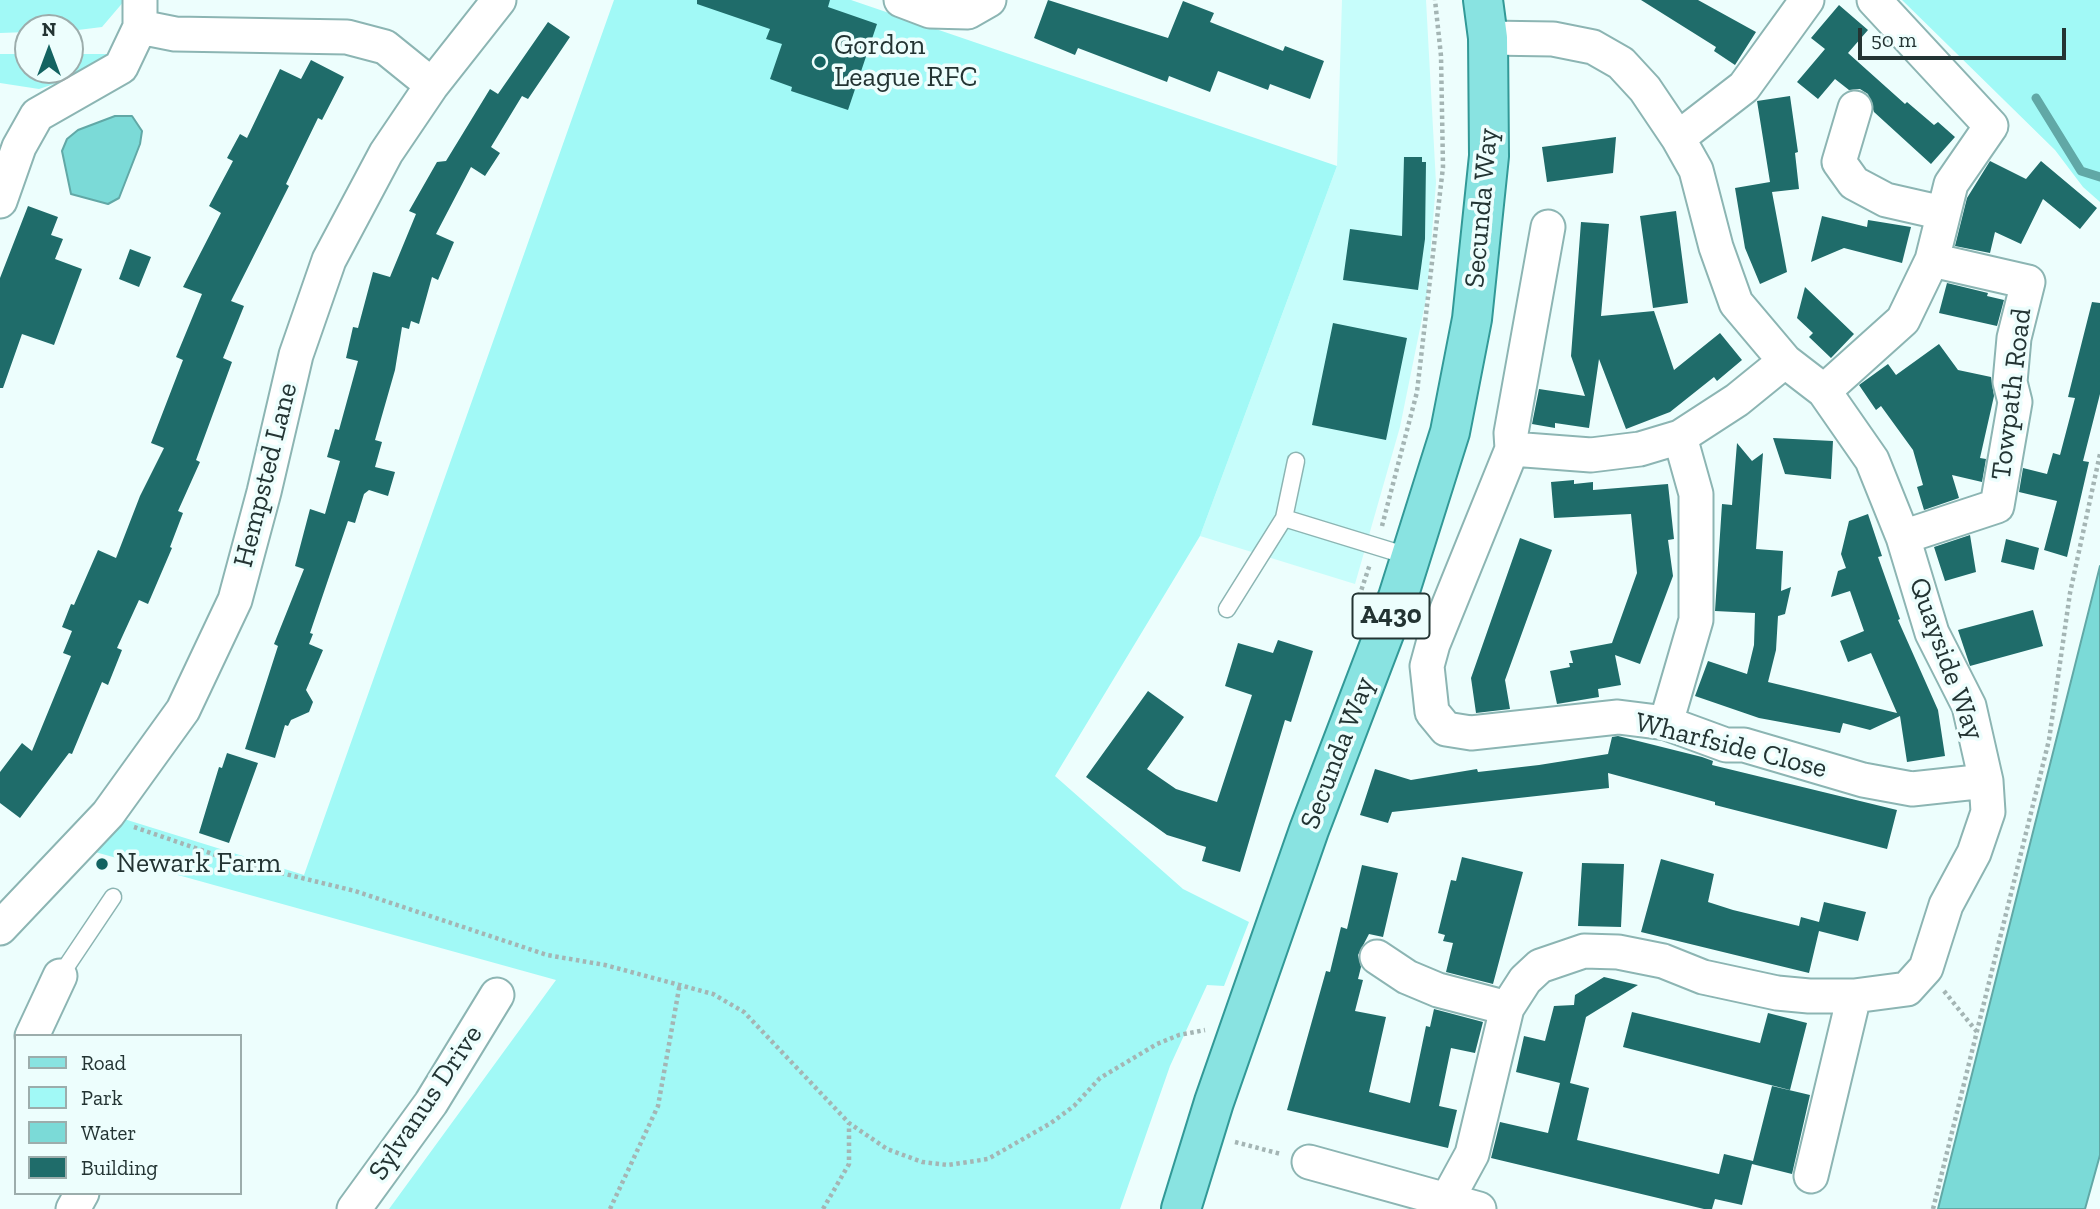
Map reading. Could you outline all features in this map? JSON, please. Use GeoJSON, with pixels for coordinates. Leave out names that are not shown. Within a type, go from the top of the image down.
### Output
{"type":"FeatureCollection","features":[{"type":"Feature","properties":{"kind":"main road","name":"Secunda Way"},"geometry":{"type":"LineString","coordinates":[[1181,1209],[1309,830],[1393,552],[1450,432],[1472,319],[1489,156],[1488,38],[1483,0]]}},
{"type":"Feature","properties":{"kind":"street","name":"Hempsted Lane"},"geometry":{"type":"LineString","coordinates":[[0,928],[104,818],[183,710],[235,600],[296,355],[328,260],[386,153],[432,85],[499,0]]}},
{"type":"Feature","properties":{"kind":"street"},"geometry":{"type":"LineString","coordinates":[[901,0],[930,12],[968,12],[989,0]]}},
{"type":"Feature","properties":{"kind":"street"},"geometry":{"type":"LineString","coordinates":[[1678,138],[1744,87],[1807,0]]}},
{"type":"Feature","properties":{"kind":"street"},"geometry":{"type":"LineString","coordinates":[[1824,391],[1903,320],[1932,260],[1951,184],[1991,126],[1874,0]]}},
{"type":"Feature","properties":{"kind":"street"},"geometry":{"type":"LineString","coordinates":[[0,201],[19,147],[37,115],[121,67],[140,13],[175,34],[347,37],[385,47],[432,85]]}},
{"type":"Feature","properties":{"kind":"street","name":"Quayside Way"},"geometry":{"type":"LineString","coordinates":[[1488,38],[1553,39],[1593,47],[1621,63],[1645,89],[1696,170],[1716,247],[1736,303],[1785,361],[1824,391],[1872,460],[1903,537],[1932,633],[1969,706],[1986,781],[1988,812],[1974,853],[1946,905],[1926,968]]}},
{"type":"Feature","properties":{"kind":"street"},"geometry":{"type":"LineString","coordinates":[[1855,108],[1839,162],[1854,183],[1886,200],[1943,213]]}},
{"type":"Feature","properties":{"kind":"street","name":"Wharfside Close"},"geometry":{"type":"LineString","coordinates":[[1548,227],[1511,433],[1512,449],[1433,644],[1427,666],[1432,712],[1446,729],[1471,733],[1618,717],[1666,723],[1726,745],[1744,745],[1888,785],[1912,789],[1986,781]]}},
{"type":"Feature","properties":{"kind":"street","name":"Towpath Road"},"geometry":{"type":"LineString","coordinates":[[1903,537],[1997,506],[2015,402],[2010,382],[2014,338],[2028,282],[1932,260]]}},
{"type":"Feature","properties":{"kind":"street"},"geometry":{"type":"LineString","coordinates":[[1512,449],[1591,455],[1640,449],[1679,437],[1737,400],[1785,361]]}},
{"type":"Feature","properties":{"kind":"street"},"geometry":{"type":"LineString","coordinates":[[1666,723],[1696,620],[1696,494],[1679,437]]}},
{"type":"Feature","properties":{"kind":"street"},"geometry":{"type":"LineString","coordinates":[[1444,1205],[1472,1154],[1507,1008],[1525,980],[1540,966],[1584,951],[1618,952],[1662,961],[1703,977],[1777,993],[1809,996],[1853,996],[1907,989],[1926,968]]}},
{"type":"Feature","properties":{"kind":"street"},"geometry":{"type":"LineString","coordinates":[[1377,957],[1407,977],[1438,989],[1507,1008]]}},
{"type":"Feature","properties":{"kind":"street"},"geometry":{"type":"LineString","coordinates":[[38,1033],[60,976]]}},
{"type":"Feature","properties":{"kind":"street","name":"Sylvanus Drive"},"geometry":{"type":"LineString","coordinates":[[354,1209],[431,1103],[497,995]]}},
{"type":"Feature","properties":{"kind":"street"},"geometry":{"type":"LineString","coordinates":[[1811,1176],[1853,996]]}},
{"type":"Feature","properties":{"kind":"street"},"geometry":{"type":"LineString","coordinates":[[1309,1162],[1444,1205],[1479,1209]]}},
{"type":"Feature","properties":{"kind":"lane"},"geometry":{"type":"LineString","coordinates":[[1227,609],[1284,518],[1296,461]]}},
{"type":"Feature","properties":{"kind":"lane"},"geometry":{"type":"LineString","coordinates":[[1284,518],[1393,552]]}},
{"type":"Feature","properties":{"kind":"lane"},"geometry":{"type":"LineString","coordinates":[[60,976],[113,897]]}},
{"type":"Feature","properties":{"kind":"path"},"geometry":{"type":"LineString","coordinates":[[1355,610],[1393,552],[1417,392],[1443,167],[1441,56],[1435,0]]}},
{"type":"Feature","properties":{"kind":"path"},"geometry":{"type":"LineString","coordinates":[[1933,1209],[2049,740],[2070,593],[2100,454]]}},
{"type":"Feature","properties":{"kind":"path"},"geometry":{"type":"LineString","coordinates":[[104,818],[236,862],[355,891],[547,955],[680,984],[713,994],[744,1012],[849,1123],[887,1149],[922,1162],[969,1164],[988,1159],[1051,1124],[1074,1106],[1100,1078],[1157,1044],[1179,1035],[1208,1029]]}},
{"type":"Feature","properties":{"kind":"path"},"geometry":{"type":"LineString","coordinates":[[1926,968],[1977,1032]]}},
{"type":"Feature","properties":{"kind":"path"},"geometry":{"type":"LineString","coordinates":[[610,1209],[658,1106],[680,984]]}},
{"type":"Feature","properties":{"kind":"path"},"geometry":{"type":"LineString","coordinates":[[823,1209],[849,1164],[849,1123]]}},
{"type":"Feature","properties":{"kind":"path"},"geometry":{"type":"LineString","coordinates":[[1205,1134],[1309,1162]]}},
{"type":"Feature","properties":{"kind":"shaded area"},"geometry":{"type":"Polygon","coordinates":[[[1342,0],[1426,0],[1436,183],[1427,294],[1400,427],[1355,584],[1200,536],[1337,166],[1342,0]]]}},
{"type":"Feature","properties":{"kind":"green space"},"geometry":{"type":"Polygon","coordinates":[[[0,0],[125,0],[102,27],[84,29],[84,14],[14,14],[14,32],[0,33],[0,0]]]}},
{"type":"Feature","properties":{"kind":"green space"},"geometry":{"type":"Polygon","coordinates":[[[614,0],[851,0],[1337,166],[1200,536],[1055,776],[1183,889],[1249,922],[1224,986],[1207,985],[1170,1066],[1120,1209],[389,1209],[556,980],[77,847],[108,814],[304,875],[614,0]]]}},
{"type":"Feature","properties":{"kind":"green space"},"geometry":{"type":"Polygon","coordinates":[[[1902,0],[2100,0],[2100,202],[2083,187],[2055,150],[1902,0]]]}},
{"type":"Feature","properties":{"kind":"green space"},"geometry":{"type":"Polygon","coordinates":[[[0,54],[14,54],[14,84],[54,84],[39,89],[0,83],[0,54]]]}},
{"type":"Feature","properties":{"kind":"green space"},"geometry":{"type":"Polygon","coordinates":[[[84,54],[115,54],[96,70],[84,74],[84,54]]]}},
{"type":"Feature","properties":{"kind":"water"},"geometry":{"type":"Polygon","coordinates":[[[115,116],[132,116],[142,131],[140,144],[119,198],[108,204],[71,194],[62,151],[67,139],[78,130],[115,116]]]}},
{"type":"Feature","properties":{"kind":"water"},"geometry":{"type":"Polygon","coordinates":[[[2100,566],[2100,1155],[2085,1209],[1938,1209],[2100,566]]]}},
{"type":"Feature","properties":{"kind":"building","name":"Gordon League RFC"},"geometry":{"type":"Polygon","coordinates":[[[697,0],[830,0],[828,7],[877,24],[848,110],[791,91],[792,87],[770,79],[782,44],[766,39],[770,29],[697,4],[697,0]]]}},
{"type":"Feature","properties":{"kind":"building"},"geometry":{"type":"Polygon","coordinates":[[[1048,0],[1168,38],[1183,1],[1214,13],[1210,22],[1283,51],[1285,46],[1324,61],[1310,99],[1270,84],[1268,90],[1218,71],[1210,92],[1169,76],[1167,82],[1078,48],[1075,55],[1034,38],[1048,0]]]}},
{"type":"Feature","properties":{"kind":"building"},"geometry":{"type":"Polygon","coordinates":[[[1641,0],[1698,0],[1756,32],[1735,65],[1714,51],[1716,47],[1641,0]]]}},
{"type":"Feature","properties":{"kind":"building"},"geometry":{"type":"Polygon","coordinates":[[[1839,5],[1868,30],[1848,53],[1905,104],[1907,102],[1934,125],[1938,122],[1955,137],[1931,164],[1874,112],[1868,94],[1860,89],[1849,90],[1835,79],[1818,99],[1797,82],[1825,49],[1811,38],[1839,5]]]}},
{"type":"Feature","properties":{"kind":"building"},"geometry":{"type":"Polygon","coordinates":[[[548,22],[570,37],[528,99],[522,96],[491,147],[500,153],[485,176],[471,167],[436,234],[454,242],[438,280],[432,277],[419,324],[411,321],[409,329],[402,327],[395,370],[375,440],[382,442],[375,467],[395,472],[388,496],[369,490],[364,494],[355,523],[348,521],[310,633],[313,634],[309,644],[323,650],[306,690],[313,702],[309,712],[291,720],[288,726],[285,725],[275,758],[245,749],[278,646],[274,644],[304,569],[295,566],[310,509],[325,514],[340,461],[327,457],[335,429],[339,430],[358,361],[346,358],[353,327],[358,328],[373,272],[390,277],[416,214],[409,211],[437,162],[446,161],[490,89],[498,94],[548,22]]]}},
{"type":"Feature","properties":{"kind":"building"},"geometry":{"type":"Polygon","coordinates":[[[311,60],[344,77],[322,120],[318,118],[286,184],[289,186],[231,301],[244,306],[223,358],[232,362],[196,460],[200,462],[178,511],[183,513],[170,547],[172,548],[148,604],[139,600],[117,648],[122,650],[108,685],[102,682],[72,754],[69,753],[20,818],[0,803],[0,772],[22,743],[32,751],[71,656],[63,653],[72,631],[62,627],[71,604],[74,605],[98,550],[116,558],[140,496],[164,448],[151,443],[183,360],[176,357],[202,294],[183,287],[221,213],[209,206],[233,161],[227,158],[240,134],[247,138],[280,69],[301,79],[311,60]]]}},
{"type":"Feature","properties":{"kind":"building"},"geometry":{"type":"Polygon","coordinates":[[[1790,96],[1798,152],[1795,153],[1799,189],[1772,192],[1787,272],[1760,284],[1745,248],[1735,188],[1770,182],[1757,101],[1790,96]]]}},
{"type":"Feature","properties":{"kind":"building"},"geometry":{"type":"Polygon","coordinates":[[[1616,137],[1613,173],[1547,182],[1542,147],[1616,137]]]}},
{"type":"Feature","properties":{"kind":"building"},"geometry":{"type":"Polygon","coordinates":[[[1404,157],[1422,157],[1422,162],[1426,162],[1425,239],[1418,290],[1343,280],[1350,229],[1402,236],[1404,157]]]}},
{"type":"Feature","properties":{"kind":"building"},"geometry":{"type":"Polygon","coordinates":[[[1990,161],[2026,179],[2041,161],[2097,208],[2080,229],[2043,199],[2021,244],[1995,232],[1990,253],[1955,246],[1967,198],[1990,161]]]}},
{"type":"Feature","properties":{"kind":"building"},"geometry":{"type":"Polygon","coordinates":[[[28,206],[58,217],[51,235],[63,239],[55,259],[82,269],[54,345],[22,334],[3,388],[0,388],[0,278],[28,206]]]}},
{"type":"Feature","properties":{"kind":"building"},"geometry":{"type":"Polygon","coordinates":[[[1676,211],[1688,303],[1653,308],[1640,216],[1676,211]]]}},
{"type":"Feature","properties":{"kind":"building"},"geometry":{"type":"Polygon","coordinates":[[[1822,216],[1867,227],[1868,220],[1911,227],[1902,263],[1844,248],[1811,262],[1822,216]]]}},
{"type":"Feature","properties":{"kind":"building"},"geometry":{"type":"Polygon","coordinates":[[[1581,222],[1609,224],[1601,316],[1654,311],[1674,370],[1720,333],[1742,360],[1717,381],[1714,377],[1670,412],[1626,429],[1599,359],[1589,428],[1555,423],[1555,428],[1532,424],[1539,389],[1585,396],[1571,356],[1581,222]]]}},
{"type":"Feature","properties":{"kind":"building"},"geometry":{"type":"Polygon","coordinates":[[[130,249],[151,257],[139,287],[119,279],[130,249]]]}},
{"type":"Feature","properties":{"kind":"building"},"geometry":{"type":"Polygon","coordinates":[[[1947,283],[1988,293],[1987,296],[2004,300],[1997,326],[1939,313],[1947,283]]]}},
{"type":"Feature","properties":{"kind":"building"},"geometry":{"type":"Polygon","coordinates":[[[1805,287],[1854,334],[1831,358],[1809,337],[1813,333],[1797,318],[1805,287]]]}},
{"type":"Feature","properties":{"kind":"building"},"geometry":{"type":"Polygon","coordinates":[[[2092,302],[2100,303],[2100,394],[2083,461],[2089,462],[2067,557],[2044,550],[2057,501],[2019,492],[2023,468],[2047,474],[2053,453],[2060,455],[2075,398],[2068,397],[2092,302]]]}},
{"type":"Feature","properties":{"kind":"building"},"geometry":{"type":"Polygon","coordinates":[[[1333,323],[1407,338],[1386,440],[1312,425],[1333,323]]]}},
{"type":"Feature","properties":{"kind":"building"},"geometry":{"type":"Polygon","coordinates":[[[1939,344],[1958,370],[1991,377],[1994,396],[1980,458],[1986,459],[1982,482],[1952,475],[1959,498],[1924,510],[1917,487],[1923,485],[1913,450],[1881,406],[1876,410],[1859,385],[1888,364],[1896,375],[1939,344]]]}},
{"type":"Feature","properties":{"kind":"building"},"geometry":{"type":"Polygon","coordinates":[[[1773,438],[1833,441],[1831,479],[1785,474],[1773,438]]]}},
{"type":"Feature","properties":{"kind":"building"},"geometry":{"type":"Polygon","coordinates":[[[1737,443],[1752,461],[1763,453],[1756,549],[1783,551],[1781,591],[1791,587],[1785,614],[1778,616],[1776,650],[1768,682],[1897,713],[1871,653],[1848,662],[1840,641],[1864,631],[1850,591],[1831,597],[1838,571],[1846,568],[1841,554],[1849,521],[1868,514],[1882,556],[1878,557],[1900,619],[1898,620],[1938,710],[1945,756],[1907,762],[1900,716],[1870,730],[1843,723],[1840,733],[1759,718],[1695,696],[1708,661],[1747,674],[1754,645],[1755,613],[1715,611],[1722,504],[1732,505],[1737,443]]]}},
{"type":"Feature","properties":{"kind":"building"},"geometry":{"type":"Polygon","coordinates":[[[1574,480],[1574,484],[1593,482],[1593,490],[1668,484],[1674,539],[1668,540],[1673,576],[1640,664],[1615,655],[1621,685],[1598,689],[1599,697],[1557,704],[1550,671],[1570,667],[1569,663],[1573,663],[1570,651],[1612,643],[1637,573],[1631,514],[1554,518],[1551,482],[1574,480]]]}},
{"type":"Feature","properties":{"kind":"building"},"geometry":{"type":"Polygon","coordinates":[[[1970,535],[1976,572],[1945,581],[1934,547],[1970,535]]]}},
{"type":"Feature","properties":{"kind":"building"},"geometry":{"type":"Polygon","coordinates":[[[1520,538],[1552,550],[1505,680],[1510,709],[1476,713],[1471,678],[1520,538]]]}},
{"type":"Feature","properties":{"kind":"building"},"geometry":{"type":"Polygon","coordinates":[[[2006,539],[2039,548],[2034,570],[2001,562],[2006,539]]]}},
{"type":"Feature","properties":{"kind":"building"},"geometry":{"type":"Polygon","coordinates":[[[2033,610],[2043,646],[1970,666],[1958,630],[2033,610]]]}},
{"type":"Feature","properties":{"kind":"building"},"geometry":{"type":"Polygon","coordinates":[[[1278,640],[1313,651],[1291,722],[1285,720],[1240,872],[1202,861],[1206,847],[1167,835],[1086,777],[1148,691],[1184,717],[1147,769],[1176,789],[1217,802],[1252,695],[1225,686],[1238,643],[1273,653],[1278,640]]]}},
{"type":"Feature","properties":{"kind":"building"},"geometry":{"type":"Polygon","coordinates":[[[1618,736],[1702,757],[1713,761],[1712,765],[1897,810],[1887,849],[1715,805],[1715,802],[1608,773],[1609,788],[1392,812],[1388,823],[1360,815],[1375,769],[1411,780],[1477,769],[1478,772],[1539,765],[1608,754],[1612,737],[1618,736]]]}},
{"type":"Feature","properties":{"kind":"building"},"geometry":{"type":"Polygon","coordinates":[[[227,753],[258,763],[229,843],[199,833],[219,767],[222,768],[227,753]]]}},
{"type":"Feature","properties":{"kind":"building"},"geometry":{"type":"Polygon","coordinates":[[[1462,857],[1523,872],[1493,984],[1446,972],[1453,943],[1443,941],[1445,935],[1438,933],[1451,880],[1456,881],[1462,857]]]}},
{"type":"Feature","properties":{"kind":"building"},"geometry":{"type":"Polygon","coordinates":[[[1661,859],[1714,874],[1708,902],[1733,910],[1799,926],[1801,917],[1819,922],[1824,902],[1866,912],[1858,941],[1819,931],[1809,973],[1641,932],[1661,859]]]}},
{"type":"Feature","properties":{"kind":"building"},"geometry":{"type":"Polygon","coordinates":[[[1582,863],[1624,864],[1621,927],[1578,926],[1582,863]]]}},
{"type":"Feature","properties":{"kind":"building"},"geometry":{"type":"Polygon","coordinates":[[[1362,865],[1398,873],[1383,937],[1369,934],[1358,955],[1361,967],[1358,979],[1363,980],[1355,1011],[1386,1017],[1369,1092],[1410,1103],[1426,1026],[1430,1027],[1434,1009],[1483,1022],[1475,1053],[1451,1048],[1439,1106],[1457,1110],[1448,1148],[1287,1110],[1326,971],[1330,972],[1341,927],[1347,929],[1362,865]]]}},
{"type":"Feature","properties":{"kind":"building"},"geometry":{"type":"Polygon","coordinates":[[[1604,977],[1638,985],[1586,1017],[1570,1083],[1589,1088],[1577,1140],[1719,1174],[1724,1154],[1753,1161],[1772,1086],[1810,1095],[1792,1174],[1752,1164],[1742,1205],[1715,1199],[1712,1209],[1704,1209],[1491,1158],[1500,1122],[1548,1133],[1560,1083],[1516,1072],[1524,1036],[1545,1041],[1554,1006],[1574,1005],[1575,995],[1604,977]]]}},
{"type":"Feature","properties":{"kind":"building"},"geometry":{"type":"Polygon","coordinates":[[[1632,1012],[1760,1043],[1768,1013],[1807,1023],[1790,1090],[1623,1047],[1632,1012]]]}},
{"type":"Feature","properties":{"kind":"waterway"},"geometry":{"type":"LineString","coordinates":[[2036,98],[2081,171],[2100,177]]}},
{"type":"Feature","properties":{"kind":"place","name":"Gordon League RFC"},"geometry":{"type":"Point","coordinates":[820,62]}},
{"type":"Feature","properties":{"kind":"place","name":"Newark Farm"},"geometry":{"type":"Point","coordinates":[102,864]}}]}
